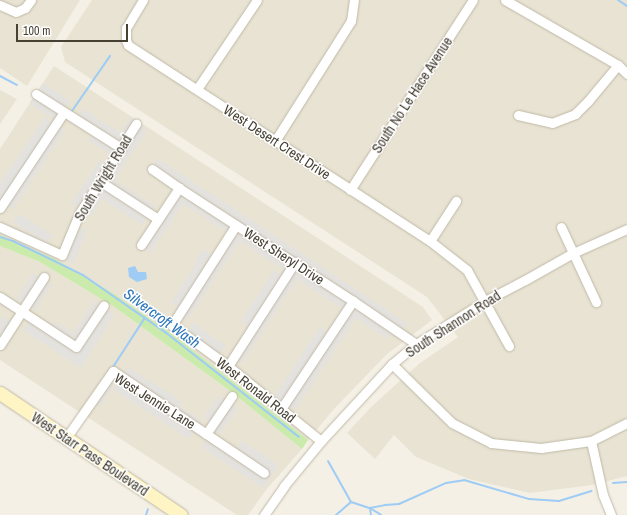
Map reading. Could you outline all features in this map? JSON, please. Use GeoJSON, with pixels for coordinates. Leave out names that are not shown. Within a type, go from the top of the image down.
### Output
{"type":"FeatureCollection","features":[{"type":"Feature","properties":{"kind":"street"},"geometry":{"type":"LineString","coordinates":[[0,5],[17,15],[31,0]]}},
{"type":"Feature","properties":{"kind":"street","name":"West Desert Crest Drive"},"geometry":{"type":"LineString","coordinates":[[143,0],[126,28],[121,41],[430,241],[467,270],[509,346]]}},
{"type":"Feature","properties":{"kind":"street"},"geometry":{"type":"LineString","coordinates":[[197,89],[257,0]]}},
{"type":"Feature","properties":{"kind":"street"},"geometry":{"type":"LineString","coordinates":[[276,140],[351,21],[354,0]]}},
{"type":"Feature","properties":{"kind":"street","name":"South No Le Hace Avenue"},"geometry":{"type":"LineString","coordinates":[[350,190],[473,0]]}},
{"type":"Feature","properties":{"kind":"street"},"geometry":{"type":"LineString","coordinates":[[505,0],[618,65],[627,74]]}},
{"type":"Feature","properties":{"kind":"street"},"geometry":{"type":"LineString","coordinates":[[518,115],[552,123],[575,114],[618,65]]}},
{"type":"Feature","properties":{"kind":"street"},"geometry":{"type":"LineString","coordinates":[[36,94],[121,148]]}},
{"type":"Feature","properties":{"kind":"street"},"geometry":{"type":"LineString","coordinates":[[0,208],[64,112]]}},
{"type":"Feature","properties":{"kind":"street","name":"South Wright Road"},"geometry":{"type":"LineString","coordinates":[[0,227],[62,255],[79,214],[101,182],[136,124]]}},
{"type":"Feature","properties":{"kind":"street","name":"West Sheryl Drive"},"geometry":{"type":"LineString","coordinates":[[152,169],[353,300],[416,344]]}},
{"type":"Feature","properties":{"kind":"street"},"geometry":{"type":"LineString","coordinates":[[101,182],[158,219]]}},
{"type":"Feature","properties":{"kind":"street"},"geometry":{"type":"LineString","coordinates":[[141,245],[179,188]]}},
{"type":"Feature","properties":{"kind":"street"},"geometry":{"type":"LineString","coordinates":[[430,241],[456,201]]}},
{"type":"Feature","properties":{"kind":"street","name":"West Ronald Road"},"geometry":{"type":"LineString","coordinates":[[236,225],[172,325],[228,366],[321,441]]}},
{"type":"Feature","properties":{"kind":"street"},"geometry":{"type":"LineString","coordinates":[[561,227],[596,302]]}},
{"type":"Feature","properties":{"kind":"street","name":"South Shannon Road"},"geometry":{"type":"LineString","coordinates":[[264,515],[284,486],[321,441],[392,364],[416,344],[485,301],[573,253],[627,229]]}},
{"type":"Feature","properties":{"kind":"street"},"geometry":{"type":"LineString","coordinates":[[228,366],[295,262]]}},
{"type":"Feature","properties":{"kind":"street"},"geometry":{"type":"LineString","coordinates":[[0,345],[44,277]]}},
{"type":"Feature","properties":{"kind":"street"},"geometry":{"type":"LineString","coordinates":[[0,297],[76,347],[104,305]]}},
{"type":"Feature","properties":{"kind":"street"},"geometry":{"type":"LineString","coordinates":[[281,409],[353,300]]}},
{"type":"Feature","properties":{"kind":"street"},"geometry":{"type":"LineString","coordinates":[[392,364],[452,423],[491,443],[541,448],[591,441],[627,423]]}},
{"type":"Feature","properties":{"kind":"street","name":"West Jennie Lane"},"geometry":{"type":"LineString","coordinates":[[66,438],[113,371],[264,473]]}},
{"type":"Feature","properties":{"kind":"street","name":"West Starr Pass Boulevard"},"geometry":{"type":"LineString","coordinates":[[0,393],[181,515]]}},
{"type":"Feature","properties":{"kind":"street"},"geometry":{"type":"LineString","coordinates":[[206,434],[232,396]]}},
{"type":"Feature","properties":{"kind":"street"},"geometry":{"type":"LineString","coordinates":[[591,441],[603,495],[611,515]]}},
{"type":"Feature","properties":{"kind":"shaded area"},"geometry":{"type":"Polygon","coordinates":[[[0,0],[80,0],[27,86],[0,68],[0,0]]]}},
{"type":"Feature","properties":{"kind":"shaded area"},"geometry":{"type":"Polygon","coordinates":[[[92,0],[627,0],[627,476],[592,485],[530,493],[469,479],[416,457],[394,435],[375,459],[347,433],[372,406],[420,363],[458,337],[427,297],[65,62],[61,47],[92,0]]]}},
{"type":"Feature","properties":{"kind":"shaded area"},"geometry":{"type":"Polygon","coordinates":[[[54,66],[423,307],[432,320],[386,355],[334,409],[308,440],[176,337],[0,235],[0,149],[54,66]]]}},
{"type":"Feature","properties":{"kind":"shaded area"},"geometry":{"type":"Polygon","coordinates":[[[43,83],[70,101],[56,121],[30,103],[43,83]]]}},
{"type":"Feature","properties":{"kind":"shaded area"},"geometry":{"type":"Polygon","coordinates":[[[0,90],[17,99],[0,124],[0,90]]]}},
{"type":"Feature","properties":{"kind":"shaded area"},"geometry":{"type":"Polygon","coordinates":[[[83,109],[120,133],[130,118],[147,130],[114,180],[155,206],[142,225],[102,199],[91,216],[71,203],[100,160],[106,164],[112,155],[88,141],[93,132],[75,121],[83,109]]]}},
{"type":"Feature","properties":{"kind":"shaded area"},"geometry":{"type":"Polygon","coordinates":[[[45,117],[65,130],[13,209],[7,205],[0,215],[0,184],[45,117]]]}},
{"type":"Feature","properties":{"kind":"shaded area"},"geometry":{"type":"Polygon","coordinates":[[[158,159],[407,323],[398,338],[391,334],[388,339],[356,318],[295,410],[274,397],[320,327],[327,332],[342,308],[297,279],[242,363],[231,355],[249,327],[241,321],[274,270],[280,275],[284,270],[240,241],[188,319],[175,311],[177,307],[171,303],[196,264],[194,263],[203,249],[216,258],[231,235],[183,204],[150,253],[139,245],[172,197],[168,194],[173,186],[150,171],[158,159]]]}},
{"type":"Feature","properties":{"kind":"shaded area"},"geometry":{"type":"Polygon","coordinates":[[[19,214],[52,235],[47,243],[14,222],[19,214]]]}},
{"type":"Feature","properties":{"kind":"shaded area"},"geometry":{"type":"Polygon","coordinates":[[[78,227],[86,230],[74,263],[65,260],[78,227]]]}},
{"type":"Feature","properties":{"kind":"shaded area"},"geometry":{"type":"Polygon","coordinates":[[[0,246],[40,262],[113,306],[229,390],[302,449],[266,490],[248,515],[237,515],[0,360],[0,246]]]}},
{"type":"Feature","properties":{"kind":"shaded area"},"geometry":{"type":"Polygon","coordinates":[[[33,273],[52,285],[35,311],[17,299],[33,273]]]}},
{"type":"Feature","properties":{"kind":"shaded area"},"geometry":{"type":"Polygon","coordinates":[[[94,301],[114,314],[81,368],[23,330],[33,316],[52,328],[56,322],[70,331],[72,335],[94,301]]]}},
{"type":"Feature","properties":{"kind":"shaded area"},"geometry":{"type":"Polygon","coordinates":[[[3,316],[16,325],[0,339],[0,321],[3,316]]]}},
{"type":"Feature","properties":{"kind":"shaded area"},"geometry":{"type":"Polygon","coordinates":[[[193,323],[225,345],[215,359],[183,337],[193,323]]]}},
{"type":"Feature","properties":{"kind":"shaded area"},"geometry":{"type":"Polygon","coordinates":[[[128,367],[181,401],[178,405],[201,420],[189,439],[113,389],[128,367]]]}},
{"type":"Feature","properties":{"kind":"shaded area"},"geometry":{"type":"Polygon","coordinates":[[[108,383],[113,386],[101,407],[96,404],[108,383]]]}},
{"type":"Feature","properties":{"kind":"shaded area"},"geometry":{"type":"Polygon","coordinates":[[[218,396],[237,408],[220,435],[206,426],[209,421],[204,417],[218,396]]]}},
{"type":"Feature","properties":{"kind":"shaded area"},"geometry":{"type":"Polygon","coordinates":[[[211,433],[236,449],[242,441],[278,465],[263,488],[202,447],[211,433]]]}},
{"type":"Feature","properties":{"kind":"green space"},"geometry":{"type":"Polygon","coordinates":[[[0,235],[55,259],[114,294],[176,337],[308,440],[302,449],[229,390],[113,306],[40,262],[0,246],[0,235]]]}},
{"type":"Feature","properties":{"kind":"water"},"geometry":{"type":"Polygon","coordinates":[[[135,266],[138,272],[146,272],[147,279],[137,282],[129,277],[128,268],[135,266]]]}},
{"type":"Feature","properties":{"kind":"waterway"},"geometry":{"type":"LineString","coordinates":[[618,0],[627,6]]}},
{"type":"Feature","properties":{"kind":"waterway"},"geometry":{"type":"LineString","coordinates":[[72,111],[110,56]]}},
{"type":"Feature","properties":{"kind":"waterway"},"geometry":{"type":"LineString","coordinates":[[0,76],[17,85]]}},
{"type":"Feature","properties":{"kind":"waterway","name":"Silvercroft Wash"},"geometry":{"type":"LineString","coordinates":[[0,237],[13,241],[83,275],[165,332],[299,437]]}},
{"type":"Feature","properties":{"kind":"waterway"},"geometry":{"type":"LineString","coordinates":[[113,367],[144,317]]}},
{"type":"Feature","properties":{"kind":"waterway","name":"Silvercroft Wash"},"geometry":{"type":"LineString","coordinates":[[328,461],[351,502],[370,508],[399,504],[446,483],[464,480],[529,499],[559,501],[591,491]]}},
{"type":"Feature","properties":{"kind":"waterway","name":"Silvercroft Wash"},"geometry":{"type":"LineString","coordinates":[[613,483],[627,482]]}},
{"type":"Feature","properties":{"kind":"waterway"},"geometry":{"type":"LineString","coordinates":[[336,515],[351,502]]}},
{"type":"Feature","properties":{"kind":"waterway"},"geometry":{"type":"LineString","coordinates":[[370,508],[381,515]]}},
{"type":"Feature","properties":{"kind":"waterway","name":"Silvercroft Wash"},"geometry":{"type":"LineString","coordinates":[[370,508],[371,515]]}},
{"type":"Feature","properties":{"kind":"waterway"},"geometry":{"type":"LineString","coordinates":[[146,515],[148,509]]}}]}
